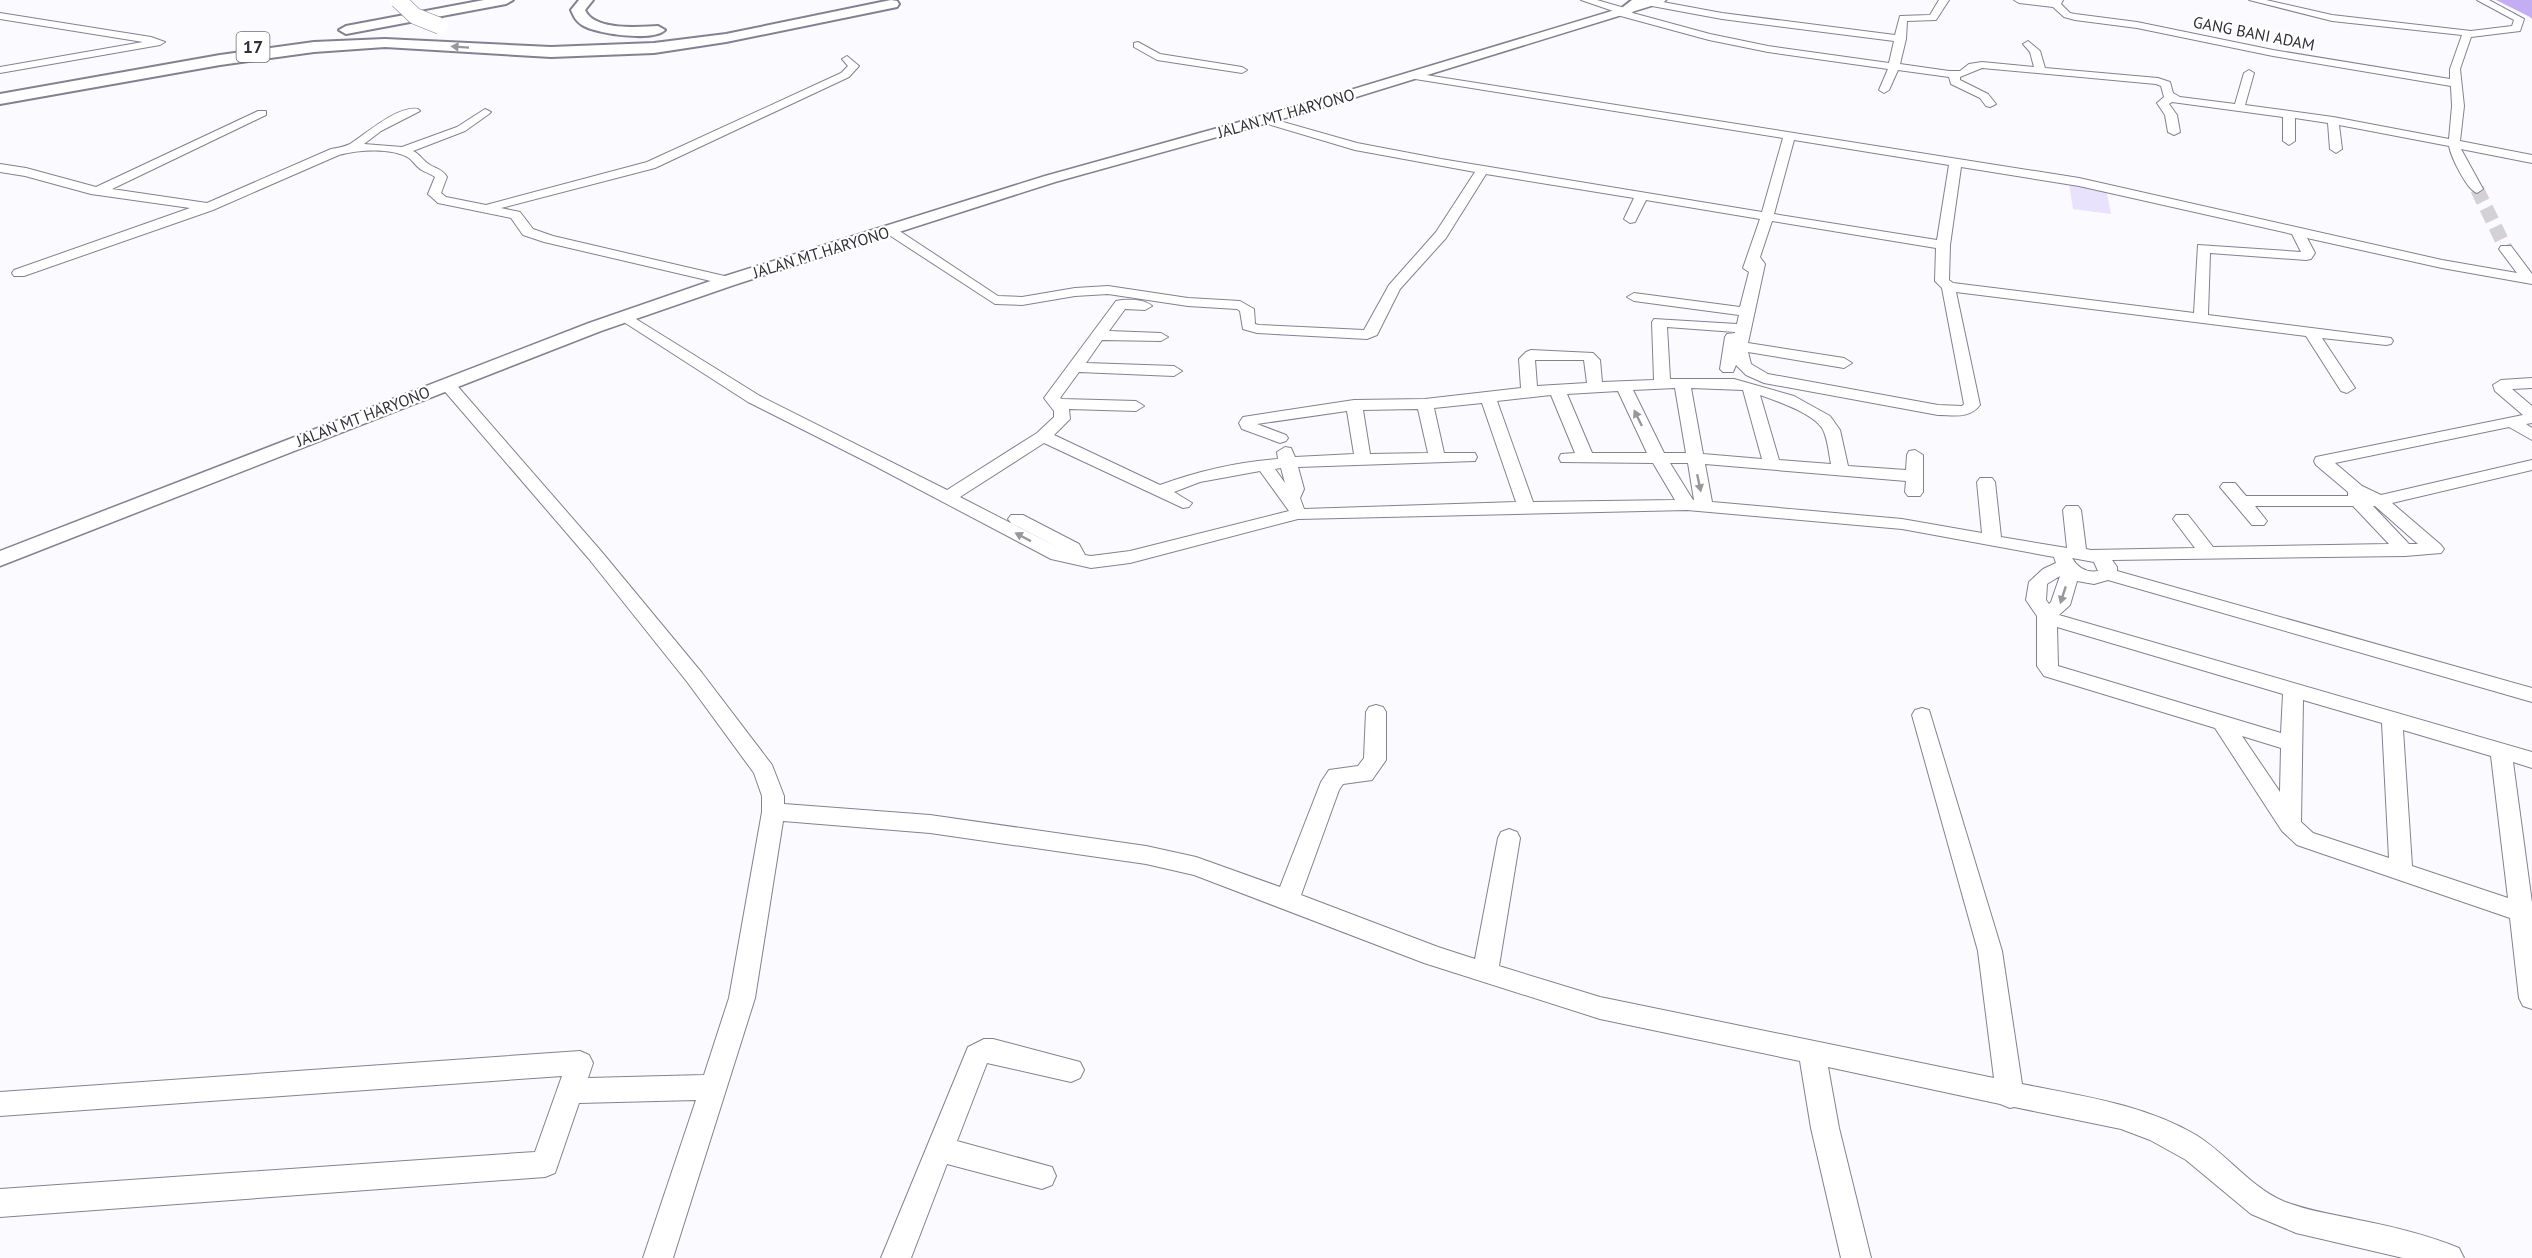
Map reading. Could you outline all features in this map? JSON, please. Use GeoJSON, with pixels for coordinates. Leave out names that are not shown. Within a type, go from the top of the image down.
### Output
{"type":"FeatureCollection","features":[{"type":"Feature","properties":{"kind":"highway"},"geometry":{"type":"LineString","coordinates":[[398,0],[415,16],[451,28],[523,40],[571,43],[658,40],[740,30],[896,2]]}},
{"type":"Feature","properties":{"kind":"highway"},"geometry":{"type":"LineString","coordinates":[[411,0],[451,28]]}},
{"type":"Feature","properties":{"kind":"highway"},"geometry":{"type":"LineString","coordinates":[[448,0],[332,25],[472,0]]}},
{"type":"Feature","properties":{"kind":"highway","name":"17"},"geometry":{"type":"LineString","coordinates":[[0,97],[506,0]]}},
{"type":"Feature","properties":{"kind":"highway"},"geometry":{"type":"LineString","coordinates":[[586,0],[578,10],[578,15],[595,26],[636,31],[672,29]]}},
{"type":"Feature","properties":{"kind":"highway"},"geometry":{"type":"LineString","coordinates":[[0,97],[220,60],[314,47],[385,43],[522,51],[619,50],[726,38],[896,2]]}},
{"type":"Feature","properties":{"kind":"highway"},"geometry":{"type":"LineString","coordinates":[[728,22],[896,2]]}},
{"type":"Feature","properties":{"kind":"highway"},"geometry":{"type":"LineString","coordinates":[[521,36],[577,39],[666,35],[841,9]]}},
{"type":"Feature","properties":{"kind":"highway","name":"17"},"geometry":{"type":"LineString","coordinates":[[0,88],[258,39]]}},
{"type":"Feature","properties":{"kind":"main road","name":"JALAN MT HARYONO"},"geometry":{"type":"LineString","coordinates":[[0,559],[272,450],[631,314],[728,281],[1042,181],[1265,120],[1623,12],[1651,1]]}},
{"type":"Feature","properties":{"kind":"street"},"geometry":{"type":"LineString","coordinates":[[1586,0],[1709,37],[1809,59],[1954,74],[1966,73],[1976,65],[2158,81],[2166,84],[2168,95],[2171,98]]}},
{"type":"Feature","properties":{"kind":"street"},"geometry":{"type":"LineString","coordinates":[[1884,90],[1894,66],[1901,39],[1903,18],[1933,18],[1944,0]]}},
{"type":"Feature","properties":{"kind":"street"},"geometry":{"type":"LineString","coordinates":[[2019,0],[2052,5]]}},
{"type":"Feature","properties":{"kind":"street"},"geometry":{"type":"LineString","coordinates":[[2254,0],[2332,18],[2469,33],[2520,31],[2517,17],[2482,0]]}},
{"type":"Feature","properties":{"kind":"street"},"geometry":{"type":"LineString","coordinates":[[1651,1],[1722,16],[1901,39]]}},
{"type":"Feature","properties":{"kind":"street","name":"GANG BANI ADAM"},"geometry":{"type":"LineString","coordinates":[[2052,5],[2067,15],[2075,17],[2137,25],[2273,53],[2455,82]]}},
{"type":"Feature","properties":{"kind":"street"},"geometry":{"type":"LineString","coordinates":[[0,16],[134,35],[159,42],[0,70]]}},
{"type":"Feature","properties":{"kind":"street"},"geometry":{"type":"LineString","coordinates":[[2469,33],[2455,69],[2458,106],[2454,143],[2456,154],[2477,189]]}},
{"type":"Feature","properties":{"kind":"street"},"geometry":{"type":"LineString","coordinates":[[2028,44],[2035,51],[2040,70]]}},
{"type":"Feature","properties":{"kind":"street"},"geometry":{"type":"LineString","coordinates":[[1138,45],[1157,57],[1242,70]]}},
{"type":"Feature","properties":{"kind":"street"},"geometry":{"type":"LineString","coordinates":[[484,209],[662,161],[838,79],[853,69],[847,59]]}},
{"type":"Feature","properties":{"kind":"street"},"geometry":{"type":"LineString","coordinates":[[1954,74],[1955,82],[1984,96],[1990,104]]}},
{"type":"Feature","properties":{"kind":"street"},"geometry":{"type":"LineString","coordinates":[[2239,108],[2249,74]]}},
{"type":"Feature","properties":{"kind":"street"},"geometry":{"type":"LineString","coordinates":[[1413,76],[2134,192],[2442,264],[2530,279]]}},
{"type":"Feature","properties":{"kind":"street"},"geometry":{"type":"LineString","coordinates":[[2174,132],[2171,115],[2163,103],[2171,98],[2333,120],[2532,159]]}},
{"type":"Feature","properties":{"kind":"street"},"geometry":{"type":"LineString","coordinates":[[352,148],[377,129],[414,111]]}},
{"type":"Feature","properties":{"kind":"street"},"geometry":{"type":"LineString","coordinates":[[403,151],[462,129],[485,112]]}},
{"type":"Feature","properties":{"kind":"street"},"geometry":{"type":"LineString","coordinates":[[98,191],[262,113]]}},
{"type":"Feature","properties":{"kind":"street"},"geometry":{"type":"LineString","coordinates":[[2289,114],[2289,141]]}},
{"type":"Feature","properties":{"kind":"street"},"geometry":{"type":"LineString","coordinates":[[1265,120],[1354,146],[1482,170],[1943,245]]}},
{"type":"Feature","properties":{"kind":"street"},"geometry":{"type":"LineString","coordinates":[[2333,120],[2336,149]]}},
{"type":"Feature","properties":{"kind":"street"},"geometry":{"type":"LineString","coordinates":[[1728,369],[1733,328],[1753,257],[1767,218],[1789,136]]}},
{"type":"Feature","properties":{"kind":"street"},"geometry":{"type":"LineString","coordinates":[[19,273],[110,243],[244,194],[336,152],[352,148],[381,148],[403,151],[437,172],[441,177],[434,194],[436,197],[515,215],[528,232],[549,239],[728,281]]}},
{"type":"Feature","properties":{"kind":"street"},"geometry":{"type":"LineString","coordinates":[[1955,163],[1943,245],[1942,281],[1949,287],[2386,341]]}},
{"type":"Feature","properties":{"kind":"street"},"geometry":{"type":"LineString","coordinates":[[0,168],[26,172],[98,191],[208,207]]}},
{"type":"Feature","properties":{"kind":"street"},"geometry":{"type":"LineString","coordinates":[[890,231],[995,300],[1022,301],[1075,292],[1108,290],[1188,302],[1240,305],[1247,309],[1248,327],[1257,329],[1366,335],[1372,332],[1394,288],[1452,220],[1482,170]]}},
{"type":"Feature","properties":{"kind":"street"},"geometry":{"type":"LineString","coordinates":[[0,183],[26,172]]}},
{"type":"Feature","properties":{"kind":"street"},"geometry":{"type":"LineString","coordinates":[[1630,219],[1641,197]]}},
{"type":"Feature","properties":{"kind":"street"},"geometry":{"type":"LineString","coordinates":[[2201,319],[2203,248],[2306,256],[2308,253],[2297,230]]}},
{"type":"Feature","properties":{"kind":"street"},"geometry":{"type":"LineString","coordinates":[[2506,249],[2530,279]]}},
{"type":"Feature","properties":{"kind":"street"},"geometry":{"type":"LineString","coordinates":[[1753,257],[1758,264],[1740,346],[1743,363],[1747,369],[1764,378],[1938,410],[1966,411],[1972,405],[1950,303],[1949,287]]}},
{"type":"Feature","properties":{"kind":"street"},"geometry":{"type":"LineString","coordinates":[[1634,297],[1738,311]]}},
{"type":"Feature","properties":{"kind":"street"},"geometry":{"type":"LineString","coordinates":[[954,494],[1043,436],[1061,421],[1064,415],[1062,407],[1052,398],[1122,304],[1177,307]]}},
{"type":"Feature","properties":{"kind":"street"},"geometry":{"type":"LineString","coordinates":[[631,314],[754,399],[830,432],[954,494],[1057,555],[1091,562],[1114,560],[1295,506],[1696,506],[1864,519],[1992,541],[2075,560],[2105,562],[2108,567],[2107,574]]}},
{"type":"Feature","properties":{"kind":"street"},"geometry":{"type":"LineString","coordinates":[[1662,380],[1659,322],[1733,328]]}},
{"type":"Feature","properties":{"kind":"street"},"geometry":{"type":"LineString","coordinates":[[2312,333],[2347,387]]}},
{"type":"Feature","properties":{"kind":"street"},"geometry":{"type":"LineString","coordinates":[[1099,335],[1161,337]]}},
{"type":"Feature","properties":{"kind":"street"},"geometry":{"type":"LineString","coordinates":[[1740,346],[1844,363]]}},
{"type":"Feature","properties":{"kind":"street"},"geometry":{"type":"LineString","coordinates":[[1530,391],[1527,359],[1531,355],[1588,356],[1592,360],[1595,387]]}},
{"type":"Feature","properties":{"kind":"street"},"geometry":{"type":"LineString","coordinates":[[1076,367],[1174,371]]}},
{"type":"Feature","properties":{"kind":"street"},"geometry":{"type":"LineString","coordinates":[[1682,383],[1694,458],[1696,506]]}},
{"type":"Feature","properties":{"kind":"street"},"geometry":{"type":"LineString","coordinates":[[1280,438],[1246,425],[1249,420],[1278,414],[1354,405],[1425,404],[1530,391],[1682,383],[1750,387],[1788,399],[1824,418],[1832,430],[1840,469]]}},
{"type":"Feature","properties":{"kind":"street"},"geometry":{"type":"LineString","coordinates":[[2532,383],[2501,385],[2501,388],[2532,416]]}},
{"type":"Feature","properties":{"kind":"street"},"geometry":{"type":"LineString","coordinates":[[447,384],[595,555],[695,678],[764,771],[773,796],[773,812],[742,998],[658,1258]]}},
{"type":"Feature","properties":{"kind":"street"},"geometry":{"type":"LineString","coordinates":[[1623,386],[1657,456],[1696,506]]}},
{"type":"Feature","properties":{"kind":"street"},"geometry":{"type":"LineString","coordinates":[[1750,387],[1772,464]]}},
{"type":"Feature","properties":{"kind":"street"},"geometry":{"type":"LineString","coordinates":[[1557,389],[1585,457]]}},
{"type":"Feature","properties":{"kind":"street"},"geometry":{"type":"LineString","coordinates":[[1488,398],[1526,507]]}},
{"type":"Feature","properties":{"kind":"street"},"geometry":{"type":"LineString","coordinates":[[1058,404],[1136,406]]}},
{"type":"Feature","properties":{"kind":"street"},"geometry":{"type":"LineString","coordinates":[[1425,404],[1437,458]]}},
{"type":"Feature","properties":{"kind":"street"},"geometry":{"type":"LineString","coordinates":[[1354,405],[1363,461]]}},
{"type":"Feature","properties":{"kind":"street"},"geometry":{"type":"LineString","coordinates":[[1278,414],[1280,438],[1295,489],[1295,506]]}},
{"type":"Feature","properties":{"kind":"street"},"geometry":{"type":"LineString","coordinates":[[2404,550],[2357,495],[2322,461],[2532,416]]}},
{"type":"Feature","properties":{"kind":"street"},"geometry":{"type":"LineString","coordinates":[[2512,422],[2532,435]]}},
{"type":"Feature","properties":{"kind":"street"},"geometry":{"type":"LineString","coordinates":[[1043,436],[1183,503]]}},
{"type":"Feature","properties":{"kind":"street"},"geometry":{"type":"LineString","coordinates":[[1567,458],[1657,456],[1694,458],[1840,469],[1914,484],[1915,455]]}},
{"type":"Feature","properties":{"kind":"street"},"geometry":{"type":"LineString","coordinates":[[1159,491],[1247,467],[1287,462],[1469,457]]}},
{"type":"Feature","properties":{"kind":"street"},"geometry":{"type":"LineString","coordinates":[[1264,465],[1295,506]]}},
{"type":"Feature","properties":{"kind":"street"},"geometry":{"type":"LineString","coordinates":[[2379,501],[2532,465]]}},
{"type":"Feature","properties":{"kind":"street"},"geometry":{"type":"LineString","coordinates":[[1986,482],[1992,541]]}},
{"type":"Feature","properties":{"kind":"street"},"geometry":{"type":"LineString","coordinates":[[2229,487],[2258,521]]}},
{"type":"Feature","properties":{"kind":"street"},"geometry":{"type":"LineString","coordinates":[[2241,501],[2357,495],[2379,501],[2434,546],[2434,549],[2209,554],[2075,560],[2038,582],[2036,600],[2047,616],[2047,666],[2054,673],[2293,744]]}},
{"type":"Feature","properties":{"kind":"street"},"geometry":{"type":"LineString","coordinates":[[2047,616],[2060,605],[2075,560],[2072,510]]}},
{"type":"Feature","properties":{"kind":"street"},"geometry":{"type":"LineString","coordinates":[[2182,519],[2209,554]]}},
{"type":"Feature","properties":{"kind":"street"},"geometry":{"type":"LineString","coordinates":[[2075,560],[2094,578],[2107,574],[2532,695]]}},
{"type":"Feature","properties":{"kind":"street"},"geometry":{"type":"LineString","coordinates":[[2047,616],[2532,760]]}},
{"type":"Feature","properties":{"kind":"street"},"geometry":{"type":"LineString","coordinates":[[2290,825],[2293,689]]}},
{"type":"Feature","properties":{"kind":"street"},"geometry":{"type":"LineString","coordinates":[[1287,900],[1329,788],[1337,776],[1364,774],[1375,760],[1376,712]]}},
{"type":"Feature","properties":{"kind":"street"},"geometry":{"type":"LineString","coordinates":[[1922,715],[1990,951],[2010,1096]]}},
{"type":"Feature","properties":{"kind":"street"},"geometry":{"type":"LineString","coordinates":[[2392,720],[2401,872]]}},
{"type":"Feature","properties":{"kind":"street"},"geometry":{"type":"LineString","coordinates":[[2223,724],[2290,825],[2305,839],[2527,914]]}},
{"type":"Feature","properties":{"kind":"street"},"geometry":{"type":"LineString","coordinates":[[2501,751],[2527,914],[2532,998]]}},
{"type":"Feature","properties":{"kind":"street"},"geometry":{"type":"LineString","coordinates":[[773,812],[930,824],[1146,855],[1196,866],[1485,974],[1600,1008],[2010,1096],[2121,1117],[2155,1128],[2194,1150],[2221,1174],[2269,1208],[2292,1219],[2322,1228],[2412,1245],[2449,1258]]}},
{"type":"Feature","properties":{"kind":"street"},"geometry":{"type":"LineString","coordinates":[[1485,974],[1509,838]]}},
{"type":"Feature","properties":{"kind":"street"},"geometry":{"type":"LineString","coordinates":[[897,1258],[977,1054],[993,1051],[1071,1070]]}},
{"type":"Feature","properties":{"kind":"street"},"geometry":{"type":"LineString","coordinates":[[1812,1052],[1825,1128],[1856,1258]]}},
{"type":"Feature","properties":{"kind":"street"},"geometry":{"type":"LineString","coordinates":[[0,1104],[580,1063],[545,1164],[0,1203]]}},
{"type":"Feature","properties":{"kind":"street"},"geometry":{"type":"LineString","coordinates":[[570,1091],[714,1087]]}},
{"type":"Feature","properties":{"kind":"street"},"geometry":{"type":"LineString","coordinates":[[939,1149],[1042,1176]]}},
{"type":"Feature","properties":{"kind":"shaded area"},"geometry":{"type":"Polygon","coordinates":[[[2496,0],[2532,0],[2532,19],[2530,17],[2496,0]]]}},
{"type":"Feature","properties":{"kind":"shaded area"},"geometry":{"type":"Polygon","coordinates":[[[2069,184],[2106,189],[2111,214],[2073,209],[2069,184]]]}},
{"type":"Feature","properties":{"kind":"tunnel"},"geometry":{"type":"LineString","coordinates":[[2477,189],[2506,249]]}}]}
